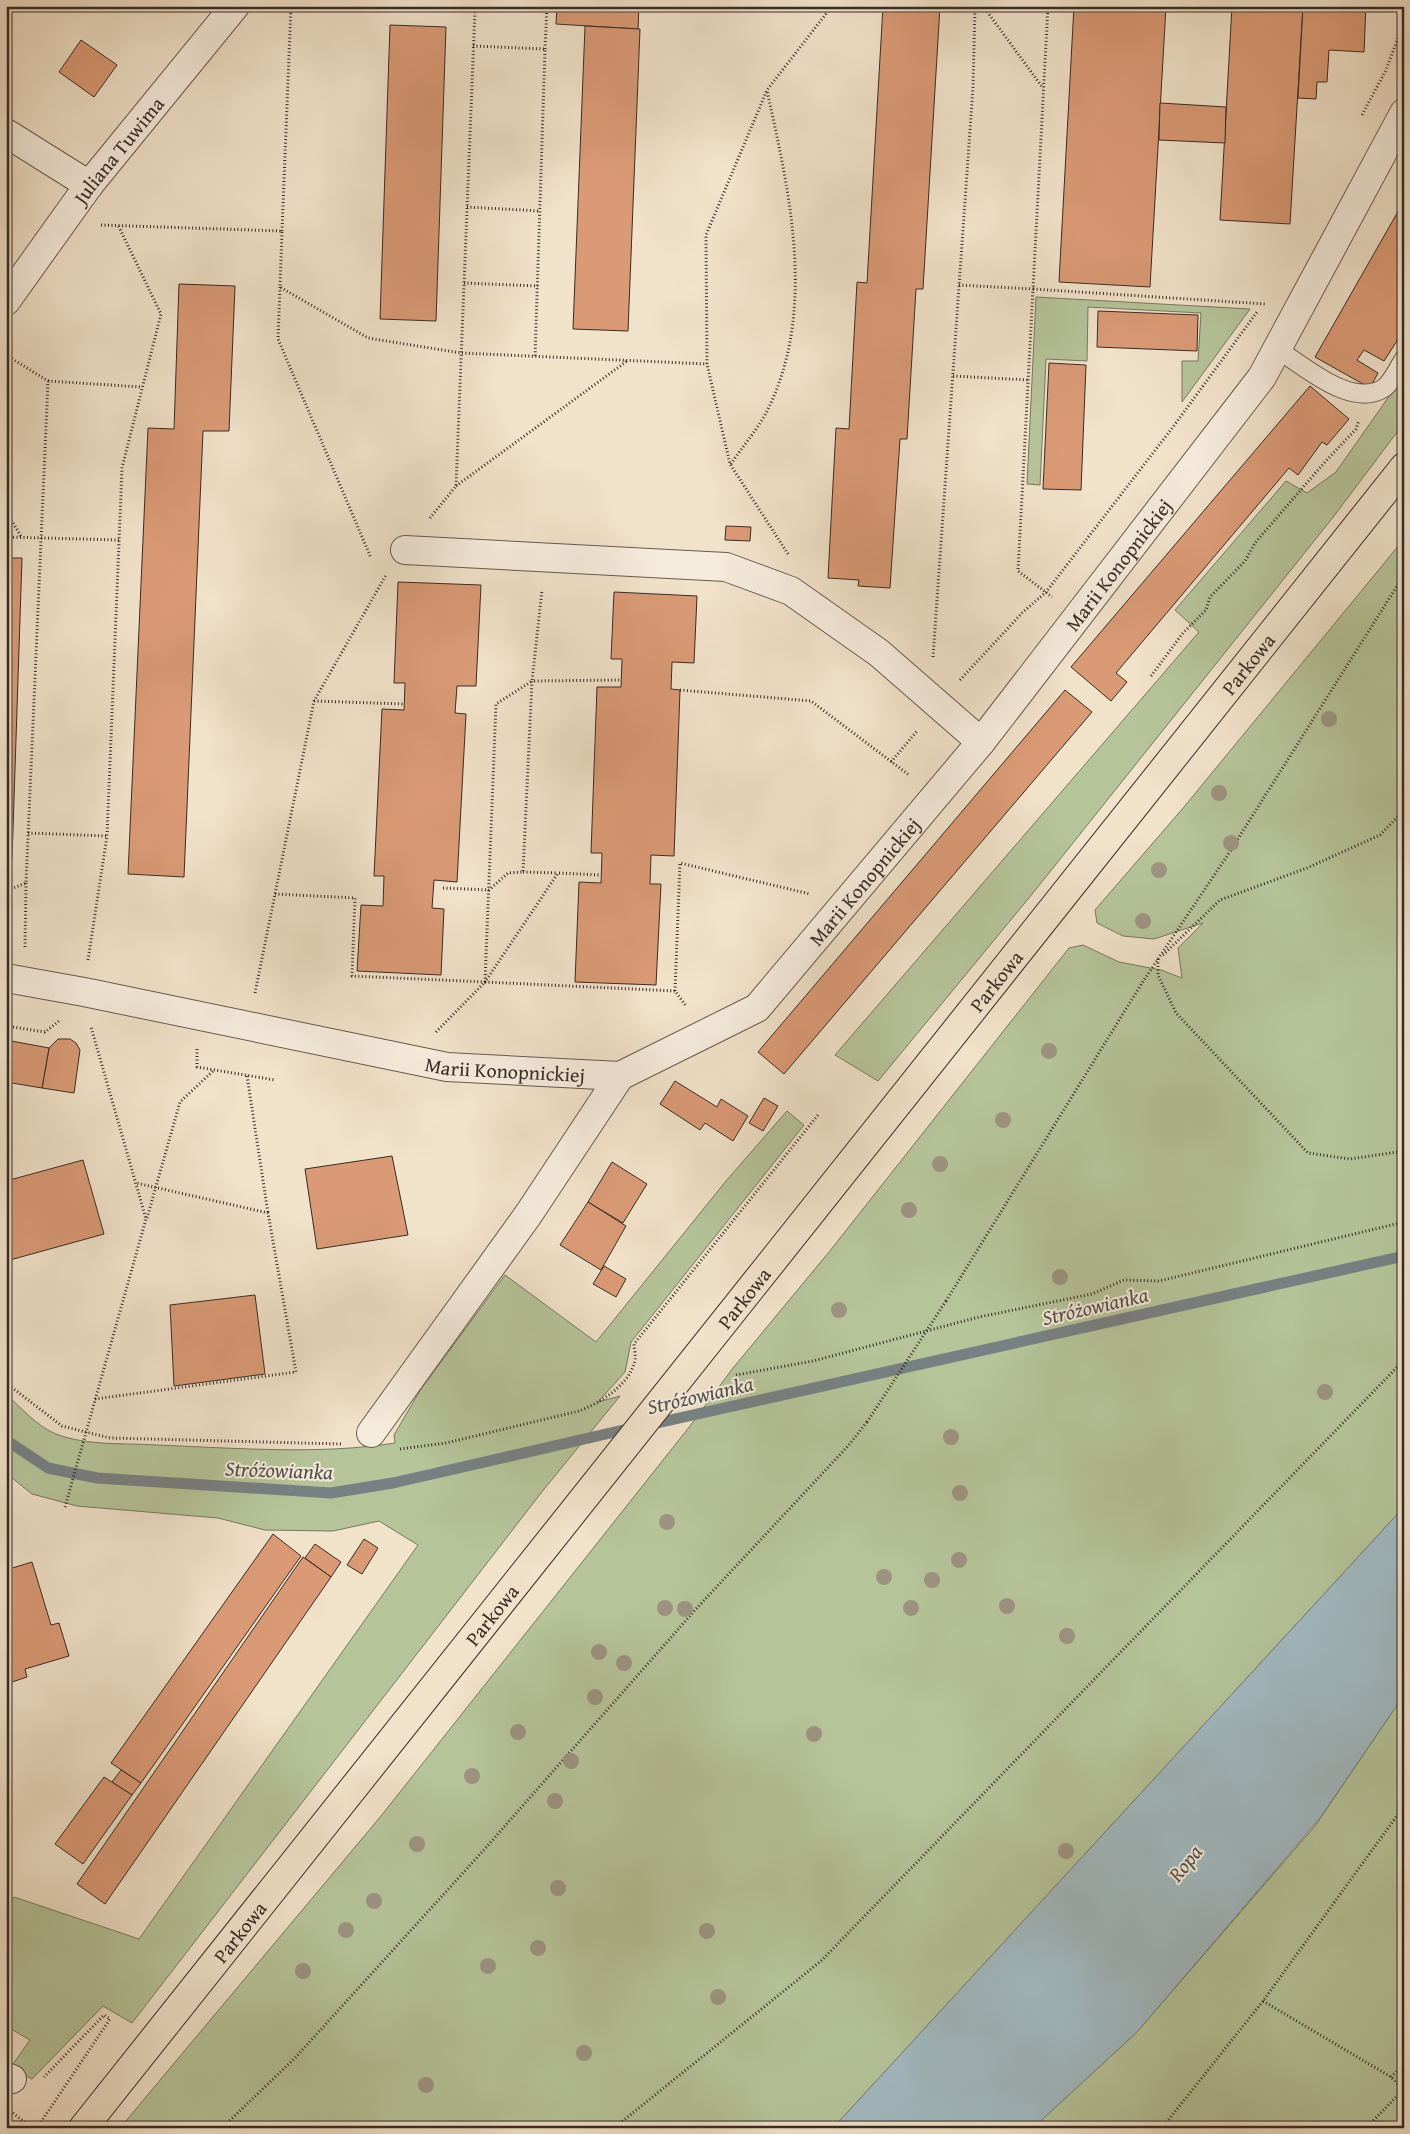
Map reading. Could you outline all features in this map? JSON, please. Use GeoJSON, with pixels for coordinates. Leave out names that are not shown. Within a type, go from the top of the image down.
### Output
{"type":"FeatureCollection","features":[{"type":"Feature","properties":{"kind":"main road","name":"Parkowa"},"geometry":{"type":"LineString","coordinates":[[83,2128],[1404,467]]}},
{"type":"Feature","properties":{"kind":"street","name":"Juliana Tuwima"},"geometry":{"type":"LineString","coordinates":[[6,301],[89,185],[235,6]]}},
{"type":"Feature","properties":{"kind":"street","name":"Marii Konopnickiej"},"geometry":{"type":"LineString","coordinates":[[15,980],[82,1004],[410,1059],[447,1067],[620,1076],[757,1008],[980,742],[1262,377],[1404,113]]}},
{"type":"Feature","properties":{"kind":"street"},"geometry":{"type":"LineString","coordinates":[[6,133],[89,185]]}},
{"type":"Feature","properties":{"kind":"street"},"geometry":{"type":"LineString","coordinates":[[405,550],[726,567],[791,591],[879,653],[980,742]]}},
{"type":"Feature","properties":{"kind":"street"},"geometry":{"type":"LineString","coordinates":[[371,1433],[528,1215],[620,1076]]}},
{"type":"Feature","properties":{"kind":"lane"},"geometry":{"type":"LineString","coordinates":[[1277,349],[1343,391],[1370,395],[1385,387],[1404,360]]}},
{"type":"Feature","properties":{"kind":"path"},"geometry":{"type":"LineString","coordinates":[[291,6],[278,340],[374,563]]}},
{"type":"Feature","properties":{"kind":"path"},"geometry":{"type":"LineString","coordinates":[[535,356],[547,6]]}},
{"type":"Feature","properties":{"kind":"path"},"geometry":{"type":"LineString","coordinates":[[793,561],[730,464],[707,364],[706,235],[767,90],[832,6]]}},
{"type":"Feature","properties":{"kind":"path"},"geometry":{"type":"LineString","coordinates":[[934,701],[953,376],[973,88],[975,6]]}},
{"type":"Feature","properties":{"kind":"path"},"geometry":{"type":"LineString","coordinates":[[983,6],[1044,89]]}},
{"type":"Feature","properties":{"kind":"path"},"geometry":{"type":"LineString","coordinates":[[1048,6],[1018,571],[1077,618]]}},
{"type":"Feature","properties":{"kind":"path"},"geometry":{"type":"LineString","coordinates":[[1361,118],[1386,70],[1404,22]]}},
{"type":"Feature","properties":{"kind":"path"},"geometry":{"type":"LineString","coordinates":[[474,46],[545,49]]}},
{"type":"Feature","properties":{"kind":"path"},"geometry":{"type":"LineString","coordinates":[[730,464],[767,411],[791,344],[796,256],[780,146],[767,90]]}},
{"type":"Feature","properties":{"kind":"path"},"geometry":{"type":"LineString","coordinates":[[467,207],[540,212]]}},
{"type":"Feature","properties":{"kind":"path"},"geometry":{"type":"LineString","coordinates":[[61,223],[282,231]]}},
{"type":"Feature","properties":{"kind":"path"},"geometry":{"type":"LineString","coordinates":[[118,225],[161,314],[122,468],[107,836],[82,1004],[88,1018],[146,1218]]}},
{"type":"Feature","properties":{"kind":"path"},"geometry":{"type":"LineString","coordinates":[[464,283],[538,286]]}},
{"type":"Feature","properties":{"kind":"path"},"geometry":{"type":"LineString","coordinates":[[959,285],[1300,306]]}},
{"type":"Feature","properties":{"kind":"path"},"geometry":{"type":"LineString","coordinates":[[280,287],[368,338],[461,353],[707,364]]}},
{"type":"Feature","properties":{"kind":"path"},"geometry":{"type":"LineString","coordinates":[[891,762],[934,701],[1022,613],[1046,592],[1173,427],[1268,295]]}},
{"type":"Feature","properties":{"kind":"path"},"geometry":{"type":"LineString","coordinates":[[6,355],[48,381],[142,388]]}},
{"type":"Feature","properties":{"kind":"path"},"geometry":{"type":"LineString","coordinates":[[456,486],[628,360]]}},
{"type":"Feature","properties":{"kind":"path"},"geometry":{"type":"LineString","coordinates":[[953,376],[1029,380]]}},
{"type":"Feature","properties":{"kind":"path"},"geometry":{"type":"LineString","coordinates":[[15,980],[26,883],[48,381]]}},
{"type":"Feature","properties":{"kind":"path"},"geometry":{"type":"LineString","coordinates":[[1151,676],[1183,634],[1206,610],[1210,597],[1245,561],[1255,543],[1356,429],[1361,412],[1357,393]]}},
{"type":"Feature","properties":{"kind":"path"},"geometry":{"type":"LineString","coordinates":[[6,511],[22,538]]}},
{"type":"Feature","properties":{"kind":"path"},"geometry":{"type":"LineString","coordinates":[[6,537],[119,540]]}},
{"type":"Feature","properties":{"kind":"path"},"geometry":{"type":"LineString","coordinates":[[378,572],[381,581]]}},
{"type":"Feature","properties":{"kind":"path"},"geometry":{"type":"LineString","coordinates":[[222,2128],[302,2050],[482,1852],[696,1609],[848,1446],[867,1422],[946,1301],[1158,959],[1229,853],[1404,575]]}},
{"type":"Feature","properties":{"kind":"path"},"geometry":{"type":"LineString","coordinates":[[524,872],[532,681],[542,587]]}},
{"type":"Feature","properties":{"kind":"path"},"geometry":{"type":"LineString","coordinates":[[485,982],[496,704],[532,681],[621,680]]}},
{"type":"Feature","properties":{"kind":"path"},"geometry":{"type":"LineString","coordinates":[[680,690],[811,701],[936,795]]}},
{"type":"Feature","properties":{"kind":"path"},"geometry":{"type":"LineString","coordinates":[[314,701],[404,704]]}},
{"type":"Feature","properties":{"kind":"path"},"geometry":{"type":"LineString","coordinates":[[1404,810],[1380,835],[1307,868],[1220,900],[1158,959],[1158,975],[1176,1013],[1308,1153],[1350,1159],[1404,1151]]}},
{"type":"Feature","properties":{"kind":"path"},"geometry":{"type":"LineString","coordinates":[[28,833],[107,836]]}},
{"type":"Feature","properties":{"kind":"path"},"geometry":{"type":"LineString","coordinates":[[706,1033],[675,991],[680,862],[845,903]]}},
{"type":"Feature","properties":{"kind":"path"},"geometry":{"type":"LineString","coordinates":[[443,888],[489,890],[508,873],[601,875]]}},
{"type":"Feature","properties":{"kind":"path"},"geometry":{"type":"LineString","coordinates":[[410,1059],[485,982],[558,873]]}},
{"type":"Feature","properties":{"kind":"path"},"geometry":{"type":"LineString","coordinates":[[6,892],[26,883]]}},
{"type":"Feature","properties":{"kind":"path"},"geometry":{"type":"LineString","coordinates":[[275,894],[355,898],[352,976],[675,991]]}},
{"type":"Feature","properties":{"kind":"path"},"geometry":{"type":"LineString","coordinates":[[6,1026],[45,1032],[82,1004]]}},
{"type":"Feature","properties":{"kind":"path"},"geometry":{"type":"LineString","coordinates":[[197,1041],[197,1068],[275,1080]]}},
{"type":"Feature","properties":{"kind":"path"},"geometry":{"type":"LineString","coordinates":[[65,1507],[154,1187],[180,1102],[214,1070]]}},
{"type":"Feature","properties":{"kind":"path"},"geometry":{"type":"LineString","coordinates":[[95,1399],[296,1372],[268,1213],[247,1076]]}},
{"type":"Feature","properties":{"kind":"path"},"geometry":{"type":"LineString","coordinates":[[396,1450],[446,1443],[579,1412],[597,1404],[627,1378],[635,1360],[634,1344],[818,1115]]}},
{"type":"Feature","properties":{"kind":"path"},"geometry":{"type":"LineString","coordinates":[[136,1183],[268,1213]]}},
{"type":"Feature","properties":{"kind":"path"},"geometry":{"type":"LineString","coordinates":[[736,1374],[813,1361],[979,1317],[1092,1294],[1124,1280],[1159,1281],[1404,1222]]}},
{"type":"Feature","properties":{"kind":"path"},"geometry":{"type":"LineString","coordinates":[[614,2128],[821,1961],[1404,1360]]}},
{"type":"Feature","properties":{"kind":"path"},"geometry":{"type":"LineString","coordinates":[[6,1383],[62,1426],[110,1438],[357,1444],[371,1433]]}},
{"type":"Feature","properties":{"kind":"path"},"geometry":{"type":"LineString","coordinates":[[1162,2128],[1263,2001],[1404,1806]]}},
{"type":"Feature","properties":{"kind":"path"},"geometry":{"type":"LineString","coordinates":[[1263,2001],[1391,2077],[1403,2089],[1366,2128]]}},
{"type":"Feature","properties":{"kind":"path"},"geometry":{"type":"LineString","coordinates":[[11,2111],[18,2086],[104,2015],[110,2019],[37,2128]]}},
{"type":"Feature","properties":{"kind":"path"},"geometry":{"type":"LineString","coordinates":[[1391,2077],[1404,2064]]}},
{"type":"Feature","properties":{"kind":"path"},"geometry":{"type":"LineString","coordinates":[[14,2114],[32,2128]]}},
{"type":"Feature","properties":{"kind":"green space"},"geometry":{"type":"Polygon","coordinates":[[[1036,297],[1250,309],[1182,402],[1182,361],[1198,361],[1201,313],[1088,307],[1087,361],[1046,359],[1040,485],[1027,484],[1036,297]]]}},
{"type":"Feature","properties":{"kind":"green space"},"geometry":{"type":"Polygon","coordinates":[[[1404,375],[1404,423],[1334,516],[1033,893],[878,1081],[835,1055],[1199,632],[1175,610],[1286,481],[1307,493],[1336,472],[1404,375]]]}},
{"type":"Feature","properties":{"kind":"green space"},"geometry":{"type":"Polygon","coordinates":[[[1404,539],[1404,1507],[833,2128],[120,2128],[381,1816],[690,1426],[733,1368],[829,1252],[1069,948],[1083,945],[1119,962],[1161,970],[1182,978],[1178,948],[1203,923],[1154,939],[1123,936],[1097,923],[1095,910],[1184,807],[1404,539]]]}},
{"type":"Feature","properties":{"kind":"green space"},"geometry":{"type":"Polygon","coordinates":[[[787,1111],[804,1125],[631,1342],[625,1372],[598,1402],[620,1396],[541,1493],[132,2023],[103,2006],[32,2079],[11,2067],[30,2040],[6,2026],[6,1910],[14,1897],[139,1939],[418,1545],[379,1521],[333,1531],[265,1530],[218,1518],[77,1506],[32,1494],[6,1473],[6,1394],[49,1431],[68,1438],[93,1442],[277,1450],[337,1449],[395,1443],[394,1435],[421,1389],[505,1275],[596,1342],[726,1181],[787,1111]]]}},
{"type":"Feature","properties":{"kind":"green space"},"geometry":{"type":"Polygon","coordinates":[[[1404,1695],[1404,2128],[1033,2128],[1137,2032],[1315,1826],[1404,1695]]]}},
{"type":"Feature","properties":{"kind":"water","name":"Ropa"},"geometry":{"type":"Polygon","coordinates":[[[1404,1507],[1404,1695],[1320,1818],[1137,2032],[1033,2128],[833,2128],[1404,1507]]]}},
{"type":"Feature","properties":{"kind":"building"},"geometry":{"type":"Polygon","coordinates":[[[557,6],[639,6],[638,29],[556,24],[557,6]]]}},
{"type":"Feature","properties":{"kind":"building"},"geometry":{"type":"Polygon","coordinates":[[[883,6],[940,6],[923,289],[916,289],[907,439],[900,439],[890,588],[858,586],[859,580],[828,578],[836,428],[849,429],[857,282],[867,283],[883,6]]]}},
{"type":"Feature","properties":{"kind":"building"},"geometry":{"type":"Polygon","coordinates":[[[1074,6],[1166,6],[1150,287],[1059,282],[1074,6]]]}},
{"type":"Feature","properties":{"kind":"building"},"geometry":{"type":"Polygon","coordinates":[[[1232,6],[1303,6],[1290,224],[1220,220],[1232,6]]]}},
{"type":"Feature","properties":{"kind":"building"},"geometry":{"type":"Polygon","coordinates":[[[1303,6],[1366,6],[1364,52],[1329,50],[1327,82],[1317,82],[1316,99],[1298,98],[1303,6]]]}},
{"type":"Feature","properties":{"kind":"building"},"geometry":{"type":"Polygon","coordinates":[[[390,25],[446,27],[436,321],[380,319],[390,25]]]}},
{"type":"Feature","properties":{"kind":"building"},"geometry":{"type":"Polygon","coordinates":[[[585,26],[640,29],[628,331],[573,329],[585,26]]]}},
{"type":"Feature","properties":{"kind":"building"},"geometry":{"type":"Polygon","coordinates":[[[81,40],[117,65],[94,97],[59,72],[81,40]]]}},
{"type":"Feature","properties":{"kind":"building"},"geometry":{"type":"Polygon","coordinates":[[[1160,103],[1226,107],[1225,143],[1159,140],[1160,103]]]}},
{"type":"Feature","properties":{"kind":"building"},"geometry":{"type":"Polygon","coordinates":[[[1404,201],[1404,330],[1384,361],[1364,350],[1357,360],[1378,373],[1370,388],[1315,357],[1404,201]]]}},
{"type":"Feature","properties":{"kind":"building"},"geometry":{"type":"Polygon","coordinates":[[[179,284],[235,286],[229,431],[203,431],[184,877],[128,874],[148,428],[174,429],[179,284]]]}},
{"type":"Feature","properties":{"kind":"building"},"geometry":{"type":"Polygon","coordinates":[[[1098,311],[1198,315],[1197,351],[1097,347],[1098,311]]]}},
{"type":"Feature","properties":{"kind":"building"},"geometry":{"type":"Polygon","coordinates":[[[1049,363],[1086,365],[1081,490],[1043,489],[1049,363]]]}},
{"type":"Feature","properties":{"kind":"building"},"geometry":{"type":"Polygon","coordinates":[[[1310,386],[1349,419],[1327,445],[1322,442],[1298,475],[1289,468],[1116,673],[1127,682],[1111,701],[1071,667],[1310,386]]]}},
{"type":"Feature","properties":{"kind":"building"},"geometry":{"type":"Polygon","coordinates":[[[726,526],[751,527],[750,541],[725,540],[726,526]]]}},
{"type":"Feature","properties":{"kind":"building"},"geometry":{"type":"Polygon","coordinates":[[[6,558],[22,558],[12,860],[6,860],[6,558]]]}},
{"type":"Feature","properties":{"kind":"building"},"geometry":{"type":"Polygon","coordinates":[[[398,582],[481,585],[476,686],[457,686],[455,713],[466,714],[457,882],[434,880],[432,908],[444,909],[441,975],[357,971],[361,905],[383,906],[384,876],[374,876],[382,709],[404,710],[405,683],[394,683],[398,582]]]}},
{"type":"Feature","properties":{"kind":"building"},"geometry":{"type":"Polygon","coordinates":[[[614,592],[697,596],[694,663],[672,662],[671,689],[680,690],[674,856],[651,855],[650,884],[661,884],[656,985],[575,982],[579,882],[601,883],[602,853],[591,853],[597,687],[621,687],[622,659],[611,659],[614,592]]]}},
{"type":"Feature","properties":{"kind":"building"},"geometry":{"type":"Polygon","coordinates":[[[1065,690],[1092,712],[784,1074],[758,1052],[1065,690]]]}},
{"type":"Feature","properties":{"kind":"building"},"geometry":{"type":"Polygon","coordinates":[[[58,1039],[70,1039],[76,1043],[80,1050],[74,1093],[42,1088],[49,1048],[58,1039]]]}},
{"type":"Feature","properties":{"kind":"building"},"geometry":{"type":"Polygon","coordinates":[[[6,1040],[49,1048],[42,1088],[6,1082],[6,1040]]]}},
{"type":"Feature","properties":{"kind":"building"},"geometry":{"type":"Polygon","coordinates":[[[675,1081],[717,1107],[721,1099],[748,1116],[733,1141],[705,1123],[700,1130],[660,1104],[675,1081]]]}},
{"type":"Feature","properties":{"kind":"building"},"geometry":{"type":"Polygon","coordinates":[[[764,1098],[778,1106],[763,1131],[749,1123],[764,1098]]]}},
{"type":"Feature","properties":{"kind":"building"},"geometry":{"type":"Polygon","coordinates":[[[392,1156],[408,1235],[317,1249],[305,1169],[392,1156]]]}},
{"type":"Feature","properties":{"kind":"building"},"geometry":{"type":"Polygon","coordinates":[[[83,1160],[104,1234],[10,1260],[6,1241],[6,1181],[83,1160]]]}},
{"type":"Feature","properties":{"kind":"building"},"geometry":{"type":"Polygon","coordinates":[[[612,1162],[647,1184],[623,1223],[588,1202],[612,1162]]]}},
{"type":"Feature","properties":{"kind":"building"},"geometry":{"type":"Polygon","coordinates":[[[588,1202],[626,1226],[601,1270],[560,1245],[588,1202]]]}},
{"type":"Feature","properties":{"kind":"building"},"geometry":{"type":"Polygon","coordinates":[[[604,1266],[626,1279],[616,1297],[593,1284],[604,1266]]]}},
{"type":"Feature","properties":{"kind":"building"},"geometry":{"type":"Polygon","coordinates":[[[255,1295],[265,1374],[174,1386],[170,1305],[255,1295]]]}},
{"type":"Feature","properties":{"kind":"building"},"geometry":{"type":"Polygon","coordinates":[[[273,1534],[301,1556],[141,1783],[111,1763],[273,1534]]]}},
{"type":"Feature","properties":{"kind":"building"},"geometry":{"type":"Polygon","coordinates":[[[364,1539],[378,1548],[362,1574],[347,1565],[364,1539]]]}},
{"type":"Feature","properties":{"kind":"building"},"geometry":{"type":"Polygon","coordinates":[[[315,1544],[341,1562],[331,1577],[305,1558],[315,1544]]]}},
{"type":"Feature","properties":{"kind":"building"},"geometry":{"type":"Polygon","coordinates":[[[303,1557],[331,1577],[105,1904],[77,1884],[303,1557]]]}},
{"type":"Feature","properties":{"kind":"building"},"geometry":{"type":"Polygon","coordinates":[[[32,1562],[51,1625],[59,1623],[69,1656],[25,1669],[27,1677],[6,1684],[6,1570],[32,1562]]]}},
{"type":"Feature","properties":{"kind":"building"},"geometry":{"type":"Polygon","coordinates":[[[121,1770],[141,1783],[132,1795],[112,1782],[121,1770]]]}},
{"type":"Feature","properties":{"kind":"building"},"geometry":{"type":"Polygon","coordinates":[[[104,1777],[132,1795],[83,1864],[55,1844],[104,1777]]]}},
{"type":"Feature","properties":{"kind":"waterway","name":"Stróżowianka"},"geometry":{"type":"LineString","coordinates":[[648,1425],[1404,1256]]}},
{"type":"Feature","properties":{"kind":"waterway","name":"Stróżowianka"},"geometry":{"type":"LineString","coordinates":[[6,1440],[48,1468],[97,1478],[331,1493],[393,1483],[632,1428]]}}]}
